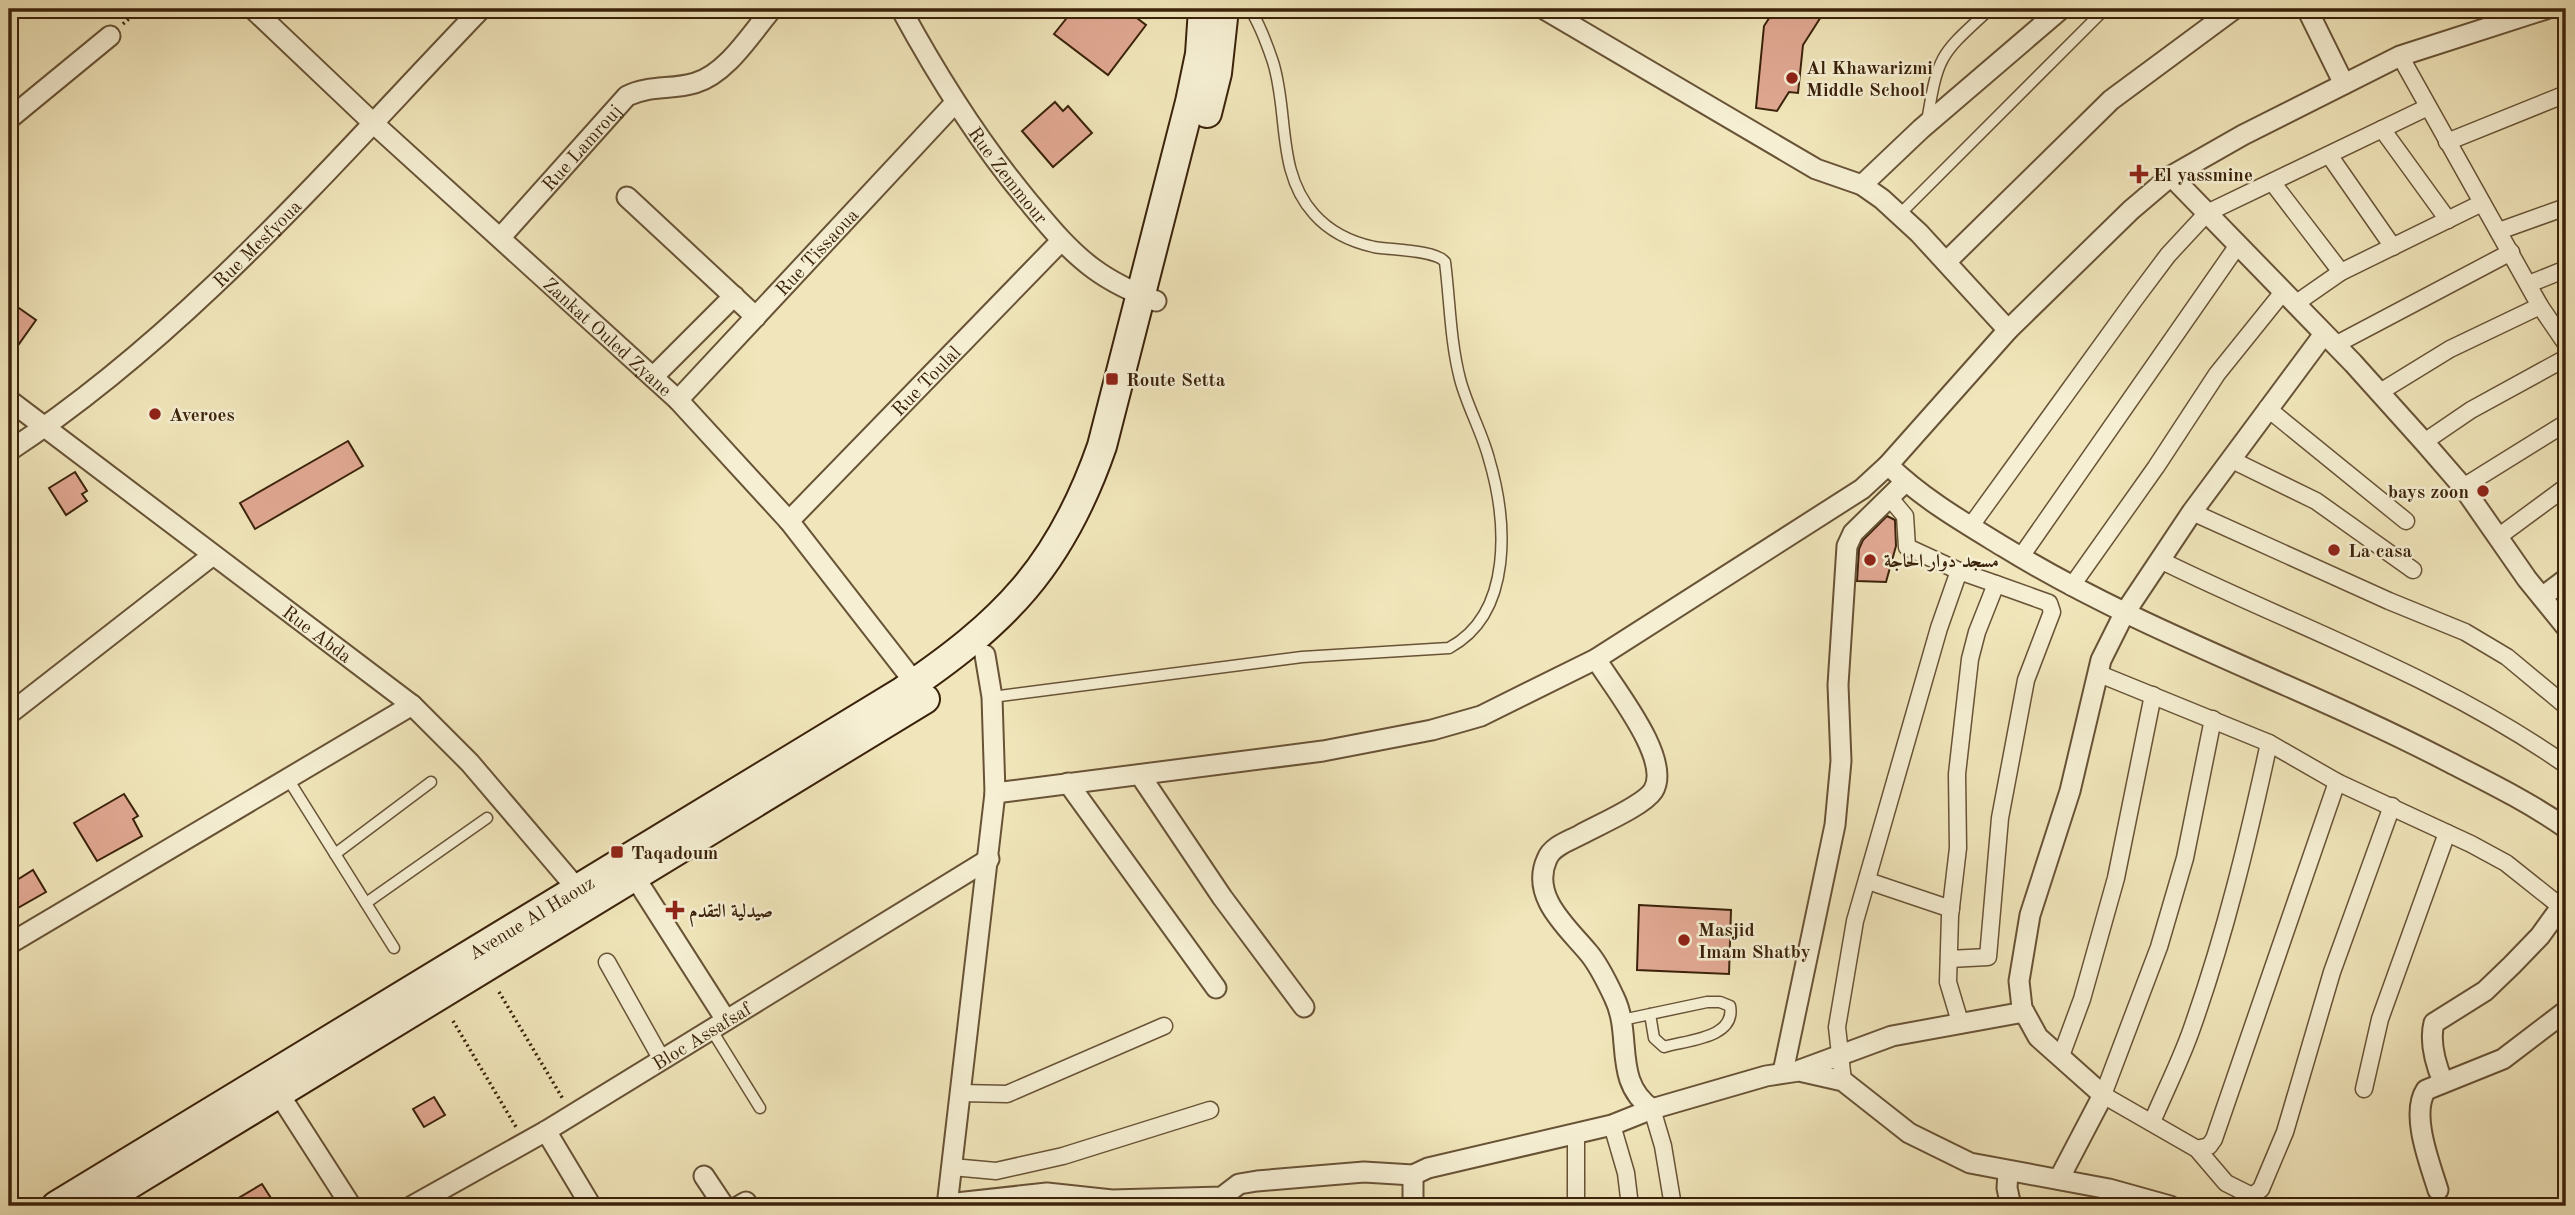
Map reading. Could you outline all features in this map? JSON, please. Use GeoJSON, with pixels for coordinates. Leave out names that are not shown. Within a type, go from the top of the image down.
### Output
{"type":"FeatureCollection","features":[{"type":"Feature","properties":{"kind":"main road"},"geometry":{"type":"LineString","coordinates":[[1006,623],[1060,571],[1095,508],[1116,451],[1196,78],[1203,9]]}},
{"type":"Feature","properties":{"kind":"main road"},"geometry":{"type":"LineString","coordinates":[[1148,298],[1217,73],[1224,9]]}},
{"type":"Feature","properties":{"kind":"main road","name":"Avenue Al Haouz"},"geometry":{"type":"LineString","coordinates":[[56,1206],[273,1084],[921,691],[985,655],[1006,623]]}},
{"type":"Feature","properties":{"kind":"main road","name":"Avenue Al Haouz"},"geometry":{"type":"LineString","coordinates":[[921,691],[954,657],[1006,623]]}},
{"type":"Feature","properties":{"kind":"main road","name":"Avenue Al Haouz"},"geometry":{"type":"LineString","coordinates":[[94,1206],[273,1084]]}},
{"type":"Feature","properties":{"kind":"street","name":"Zankat Ouled Zyane"},"geometry":{"type":"LineString","coordinates":[[253,9],[372,122],[678,400],[789,522],[921,691]]}},
{"type":"Feature","properties":{"kind":"street","name":"Rue Mesfyoua"},"geometry":{"type":"LineString","coordinates":[[9,451],[46,426],[222,279],[481,9]]}},
{"type":"Feature","properties":{"kind":"street","name":"Rue Lamrouj"},"geometry":{"type":"LineString","coordinates":[[500,238],[627,96],[646,88],[687,85],[707,78],[772,9]]}},
{"type":"Feature","properties":{"kind":"street","name":"Rue Zemmour"},"geometry":{"type":"LineString","coordinates":[[901,9],[954,104],[1003,171],[1061,241],[1094,269],[1148,298]]}},
{"type":"Feature","properties":{"kind":"street"},"geometry":{"type":"LineString","coordinates":[[1544,9],[1816,169],[1862,185],[1899,215],[2008,330]]}},
{"type":"Feature","properties":{"kind":"street"},"geometry":{"type":"LineString","coordinates":[[1862,185],[1927,124],[2061,9]]}},
{"type":"Feature","properties":{"kind":"street"},"geometry":{"type":"LineString","coordinates":[[1946,262],[2111,100],[2234,9]]}},
{"type":"Feature","properties":{"kind":"street"},"geometry":{"type":"LineString","coordinates":[[2307,9],[2344,84]]}},
{"type":"Feature","properties":{"kind":"street"},"geometry":{"type":"LineString","coordinates":[[995,793],[1323,751],[1432,730],[1481,716],[1596,659],[1862,489],[1888,465],[2008,330],[2121,220],[2171,176],[2243,135],[2400,56],[2546,9]]}},
{"type":"Feature","properties":{"kind":"street"},"geometry":{"type":"LineString","coordinates":[[9,119],[110,36]]}},
{"type":"Feature","properties":{"kind":"street"},"geometry":{"type":"LineString","coordinates":[[2400,56],[2540,306],[2566,344]]}},
{"type":"Feature","properties":{"kind":"street"},"geometry":{"type":"LineString","coordinates":[[2448,142],[2566,94]]}},
{"type":"Feature","properties":{"kind":"street","name":"Rue Tissaoua"},"geometry":{"type":"LineString","coordinates":[[678,400],[954,104]]}},
{"type":"Feature","properties":{"kind":"street"},"geometry":{"type":"LineString","coordinates":[[1970,527],[2168,255],[2207,213],[2428,107]]}},
{"type":"Feature","properties":{"kind":"street"},"geometry":{"type":"LineString","coordinates":[[2382,129],[2448,220]]}},
{"type":"Feature","properties":{"kind":"street"},"geometry":{"type":"LineString","coordinates":[[2329,155],[2393,247]]}},
{"type":"Feature","properties":{"kind":"street"},"geometry":{"type":"LineString","coordinates":[[2171,176],[2330,340],[2424,442],[2463,487],[2566,627]]}},
{"type":"Feature","properties":{"kind":"street"},"geometry":{"type":"LineString","coordinates":[[2272,182],[2341,272]]}},
{"type":"Feature","properties":{"kind":"street"},"geometry":{"type":"LineString","coordinates":[[627,197],[756,317]]}},
{"type":"Feature","properties":{"kind":"street"},"geometry":{"type":"LineString","coordinates":[[2071,587],[2157,467],[2217,374],[2289,298],[2482,203]]}},
{"type":"Feature","properties":{"kind":"street"},"geometry":{"type":"LineString","coordinates":[[2499,231],[2566,207]]}},
{"type":"Feature","properties":{"kind":"street","name":"Rue Toulal"},"geometry":{"type":"LineString","coordinates":[[789,522],[1061,241]]}},
{"type":"Feature","properties":{"kind":"street"},"geometry":{"type":"LineString","coordinates":[[2020,558],[2238,246]]}},
{"type":"Feature","properties":{"kind":"street"},"geometry":{"type":"LineString","coordinates":[[2392,806],[2332,972],[2285,1132],[2259,1193],[2252,1196],[2226,1183],[2197,1149],[2103,1094],[2038,1037],[2024,1012],[2019,981],[2030,915],[2070,791],[2105,647],[2124,614],[2192,512],[2267,408],[2330,340],[2511,252]]}},
{"type":"Feature","properties":{"kind":"street"},"geometry":{"type":"LineString","coordinates":[[2529,284],[2566,269]]}},
{"type":"Feature","properties":{"kind":"street"},"geometry":{"type":"LineString","coordinates":[[653,377],[734,296]]}},
{"type":"Feature","properties":{"kind":"street"},"geometry":{"type":"LineString","coordinates":[[2380,393],[2450,349],[2540,306]]}},
{"type":"Feature","properties":{"kind":"street"},"geometry":{"type":"LineString","coordinates":[[2424,442],[2471,410],[2566,358]]}},
{"type":"Feature","properties":{"kind":"street","name":"Rue Abda"},"geometry":{"type":"LineString","coordinates":[[9,400],[412,705],[470,763],[583,896]]}},
{"type":"Feature","properties":{"kind":"street"},"geometry":{"type":"LineString","coordinates":[[2267,408],[2406,520]]}},
{"type":"Feature","properties":{"kind":"street"},"geometry":{"type":"LineString","coordinates":[[2463,487],[2566,423]]}},
{"type":"Feature","properties":{"kind":"street"},"geometry":{"type":"LineString","coordinates":[[2230,459],[2316,500],[2413,570]]}},
{"type":"Feature","properties":{"kind":"street"},"geometry":{"type":"LineString","coordinates":[[1888,465],[1905,482],[1942,510],[2071,587],[2124,614],[2385,728],[2505,791],[2566,828]]}},
{"type":"Feature","properties":{"kind":"street"},"geometry":{"type":"LineString","coordinates":[[1791,1071],[1840,789],[1838,685],[1847,546],[1853,533],[1905,482]]}},
{"type":"Feature","properties":{"kind":"street"},"geometry":{"type":"LineString","coordinates":[[2498,537],[2566,487]]}},
{"type":"Feature","properties":{"kind":"street"},"geometry":{"type":"LineString","coordinates":[[1889,497],[1905,516],[1907,547],[1959,571],[2049,603],[2052,612],[2026,680],[2000,818],[1989,957],[1949,959]]}},
{"type":"Feature","properties":{"kind":"street"},"geometry":{"type":"LineString","coordinates":[[2192,512],[2389,601],[2465,632],[2507,657],[2566,706]]}},
{"type":"Feature","properties":{"kind":"street"},"geometry":{"type":"LineString","coordinates":[[9,714],[213,555]]}},
{"type":"Feature","properties":{"kind":"street"},"geometry":{"type":"LineString","coordinates":[[2160,560],[2253,606],[2446,690],[2487,712],[2566,765]]}},
{"type":"Feature","properties":{"kind":"street"},"geometry":{"type":"LineString","coordinates":[[1843,1081],[1838,1054],[1839,1005],[1855,921],[1939,628],[1959,571]]}},
{"type":"Feature","properties":{"kind":"street"},"geometry":{"type":"LineString","coordinates":[[2542,597],[2566,579]]}},
{"type":"Feature","properties":{"kind":"street"},"geometry":{"type":"LineString","coordinates":[[1960,1022],[1948,982],[1951,909],[1958,848],[1957,774],[1970,659],[1977,632],[1996,584]]}},
{"type":"Feature","properties":{"kind":"street"},"geometry":{"type":"LineString","coordinates":[[985,655],[992,697],[995,793],[947,1205],[1047,1193],[1112,1200],[1222,1197],[1239,1184],[1258,1181],[1364,1172],[1413,1175],[1429,1168],[1612,1125],[1652,1109],[1791,1071],[1892,1036],[2024,1012]]}},
{"type":"Feature","properties":{"kind":"street"},"geometry":{"type":"LineString","coordinates":[[1596,659],[1653,750],[1659,768],[1657,782],[1646,798],[1553,850],[1543,871],[1551,909],[1569,933],[1589,952],[1615,1000],[1622,1020],[1627,1079],[1641,1101],[1652,1109],[1663,1146],[1673,1206]]}},
{"type":"Feature","properties":{"kind":"street"},"geometry":{"type":"LineString","coordinates":[[2097,673],[2269,744],[2337,782],[2392,806],[2506,863],[2563,903],[2540,936],[2494,982],[2434,1023],[2432,1033],[2437,1068],[2443,1082]]}},
{"type":"Feature","properties":{"kind":"street"},"geometry":{"type":"LineString","coordinates":[[2061,1056],[2082,999],[2116,878],[2153,695]]}},
{"type":"Feature","properties":{"kind":"street"},"geometry":{"type":"LineString","coordinates":[[9,944],[412,705]]}},
{"type":"Feature","properties":{"kind":"street"},"geometry":{"type":"LineString","coordinates":[[2059,1179],[2103,1094],[2160,947],[2185,858],[2213,719]]}},
{"type":"Feature","properties":{"kind":"street"},"geometry":{"type":"LineString","coordinates":[[2152,1122],[2191,1031],[2212,970],[2251,829],[2269,744]]}},
{"type":"Feature","properties":{"kind":"street"},"geometry":{"type":"LineString","coordinates":[[1140,775],[1222,897],[1304,1007]]}},
{"type":"Feature","properties":{"kind":"street"},"geometry":{"type":"LineString","coordinates":[[2197,1149],[2209,1146],[2214,1139],[2337,782]]}},
{"type":"Feature","properties":{"kind":"street"},"geometry":{"type":"LineString","coordinates":[[1068,783],[1216,988]]}},
{"type":"Feature","properties":{"kind":"street"},"geometry":{"type":"LineString","coordinates":[[2364,1089],[2380,1019],[2447,833]]}},
{"type":"Feature","properties":{"kind":"street","name":"Bloc Assafsaf"},"geometry":{"type":"LineString","coordinates":[[412,1206],[546,1130],[989,859]]}},
{"type":"Feature","properties":{"kind":"street"},"geometry":{"type":"LineString","coordinates":[[629,869],[719,1024]]}},
{"type":"Feature","properties":{"kind":"street"},"geometry":{"type":"LineString","coordinates":[[1868,881],[1951,909]]}},
{"type":"Feature","properties":{"kind":"street"},"geometry":{"type":"LineString","coordinates":[[607,962],[662,1060]]}},
{"type":"Feature","properties":{"kind":"street"},"geometry":{"type":"LineString","coordinates":[[2438,1190],[2422,1137],[2423,1094],[2429,1087],[2503,1059],[2566,1012]]}},
{"type":"Feature","properties":{"kind":"street"},"geometry":{"type":"LineString","coordinates":[[961,1093],[1007,1094],[1164,1026]]}},
{"type":"Feature","properties":{"kind":"street"},"geometry":{"type":"LineString","coordinates":[[1791,1071],[1843,1081],[1930,1146],[1970,1163],[2008,1172],[2059,1179],[2170,1206]]}},
{"type":"Feature","properties":{"kind":"street"},"geometry":{"type":"LineString","coordinates":[[273,1084],[351,1206]]}},
{"type":"Feature","properties":{"kind":"street"},"geometry":{"type":"LineString","coordinates":[[952,1167],[996,1171],[1063,1156],[1210,1110]]}},
{"type":"Feature","properties":{"kind":"street"},"geometry":{"type":"LineString","coordinates":[[1612,1125],[1626,1173],[1630,1206]]}},
{"type":"Feature","properties":{"kind":"street"},"geometry":{"type":"LineString","coordinates":[[546,1130],[592,1206]]}},
{"type":"Feature","properties":{"kind":"street"},"geometry":{"type":"LineString","coordinates":[[1576,1133],[1576,1206]]}},
{"type":"Feature","properties":{"kind":"street"},"geometry":{"type":"LineString","coordinates":[[2008,1172],[2007,1188],[2011,1206]]}},
{"type":"Feature","properties":{"kind":"street"},"geometry":{"type":"LineString","coordinates":[[1413,1175],[1413,1206]]}},
{"type":"Feature","properties":{"kind":"street"},"geometry":{"type":"LineString","coordinates":[[704,1176],[724,1206]]}},
{"type":"Feature","properties":{"kind":"lane"},"geometry":{"type":"LineString","coordinates":[[992,697],[1303,657],[1450,648],[1466,639],[1493,597],[1501,547],[1495,483],[1489,459],[1460,381],[1450,328],[1445,262],[1436,256],[1372,246],[1338,234],[1315,215],[1298,193],[1290,175],[1273,62],[1250,9]]}},
{"type":"Feature","properties":{"kind":"lane"},"geometry":{"type":"LineString","coordinates":[[1927,124],[1935,72],[1940,60],[1951,45],[1990,9]]}},
{"type":"Feature","properties":{"kind":"lane"},"geometry":{"type":"LineString","coordinates":[[1899,215],[2105,9]]}},
{"type":"Feature","properties":{"kind":"lane"},"geometry":{"type":"LineString","coordinates":[[288,779],[394,948]]}},
{"type":"Feature","properties":{"kind":"lane"},"geometry":{"type":"LineString","coordinates":[[335,853],[431,782]]}},
{"type":"Feature","properties":{"kind":"lane"},"geometry":{"type":"LineString","coordinates":[[366,903],[487,818]]}},
{"type":"Feature","properties":{"kind":"lane"},"geometry":{"type":"LineString","coordinates":[[1622,1020],[1650,1014],[1713,1001],[1730,1006],[1732,1017],[1718,1032],[1664,1047],[1654,1038],[1650,1014]]}},
{"type":"Feature","properties":{"kind":"lane"},"geometry":{"type":"LineString","coordinates":[[719,1024],[760,1108]]}},
{"type":"Feature","properties":{"kind":"path"},"geometry":{"type":"LineString","coordinates":[[499,992],[572,1114]]}},
{"type":"Feature","properties":{"kind":"path"},"geometry":{"type":"LineString","coordinates":[[453,1020],[525,1141]]}},
{"type":"Feature","properties":{"kind":"building"},"geometry":{"type":"Polygon","coordinates":[[[1074,9],[1125,9],[1146,25],[1108,75],[1054,34],[1074,9]]]}},
{"type":"Feature","properties":{"kind":"building"},"geometry":{"type":"Polygon","coordinates":[[[1775,9],[1826,9],[1803,45],[1798,93],[1789,92],[1777,111],[1756,108],[1764,26],[1775,9]]]}},
{"type":"Feature","properties":{"kind":"building"},"geometry":{"type":"Polygon","coordinates":[[[1055,102],[1063,111],[1068,106],[1092,133],[1053,167],[1022,131],[1055,102]]]}},
{"type":"Feature","properties":{"kind":"building"},"geometry":{"type":"Polygon","coordinates":[[[9,301],[36,320],[9,358],[9,301]]]}},
{"type":"Feature","properties":{"kind":"building"},"geometry":{"type":"Polygon","coordinates":[[[348,441],[363,466],[255,529],[240,503],[348,441]]]}},
{"type":"Feature","properties":{"kind":"building"},"geometry":{"type":"Polygon","coordinates":[[[75,472],[87,491],[82,494],[87,501],[66,515],[49,488],[75,472]]]}},
{"type":"Feature","properties":{"kind":"building","name":"مسجد دوار الحاجة"},"geometry":{"type":"Polygon","coordinates":[[[1887,516],[1895,520],[1896,546],[1886,582],[1857,581],[1859,549],[1863,540],[1887,516]]]}},
{"type":"Feature","properties":{"kind":"building"},"geometry":{"type":"Polygon","coordinates":[[[124,794],[138,816],[133,819],[142,836],[97,861],[74,823],[124,794]]]}},
{"type":"Feature","properties":{"kind":"building"},"geometry":{"type":"Polygon","coordinates":[[[33,870],[46,892],[9,913],[9,885],[33,870]]]}},
{"type":"Feature","properties":{"kind":"building","name":"Masjid Imam Shatby"},"geometry":{"type":"Polygon","coordinates":[[[1639,905],[1731,910],[1729,974],[1637,970],[1639,905]]]}},
{"type":"Feature","properties":{"kind":"building"},"geometry":{"type":"Polygon","coordinates":[[[434,1097],[445,1115],[424,1127],[413,1109],[434,1097]]]}},
{"type":"Feature","properties":{"kind":"building"},"geometry":{"type":"Polygon","coordinates":[[[262,1184],[276,1206],[225,1206],[262,1184]]]}},
{"type":"Feature","properties":{"kind":"place","name":"Al Khawarizmi Middle School"},"geometry":{"type":"Point","coordinates":[1792,78]}},
{"type":"Feature","properties":{"kind":"place","name":"El yassmine"},"geometry":{"type":"Point","coordinates":[2139,174]}},
{"type":"Feature","properties":{"kind":"place","name":"Route Setta"},"geometry":{"type":"Point","coordinates":[1112,379]}},
{"type":"Feature","properties":{"kind":"place","name":"Averoes"},"geometry":{"type":"Point","coordinates":[155,414]}},
{"type":"Feature","properties":{"kind":"place","name":"bays zoon"},"geometry":{"type":"Point","coordinates":[2483,491]}},
{"type":"Feature","properties":{"kind":"place","name":"La casa"},"geometry":{"type":"Point","coordinates":[2334,550]}},
{"type":"Feature","properties":{"kind":"place","name":"مسجد دوار الحاجة"},"geometry":{"type":"Point","coordinates":[1870,560]}},
{"type":"Feature","properties":{"kind":"place","name":"Taqadoum"},"geometry":{"type":"Point","coordinates":[617,852]}},
{"type":"Feature","properties":{"kind":"place","name":"صيدلية التقدم"},"geometry":{"type":"Point","coordinates":[675,910]}},
{"type":"Feature","properties":{"kind":"place","name":"Masjid Imam Shatby"},"geometry":{"type":"Point","coordinates":[1684,940]}}]}
